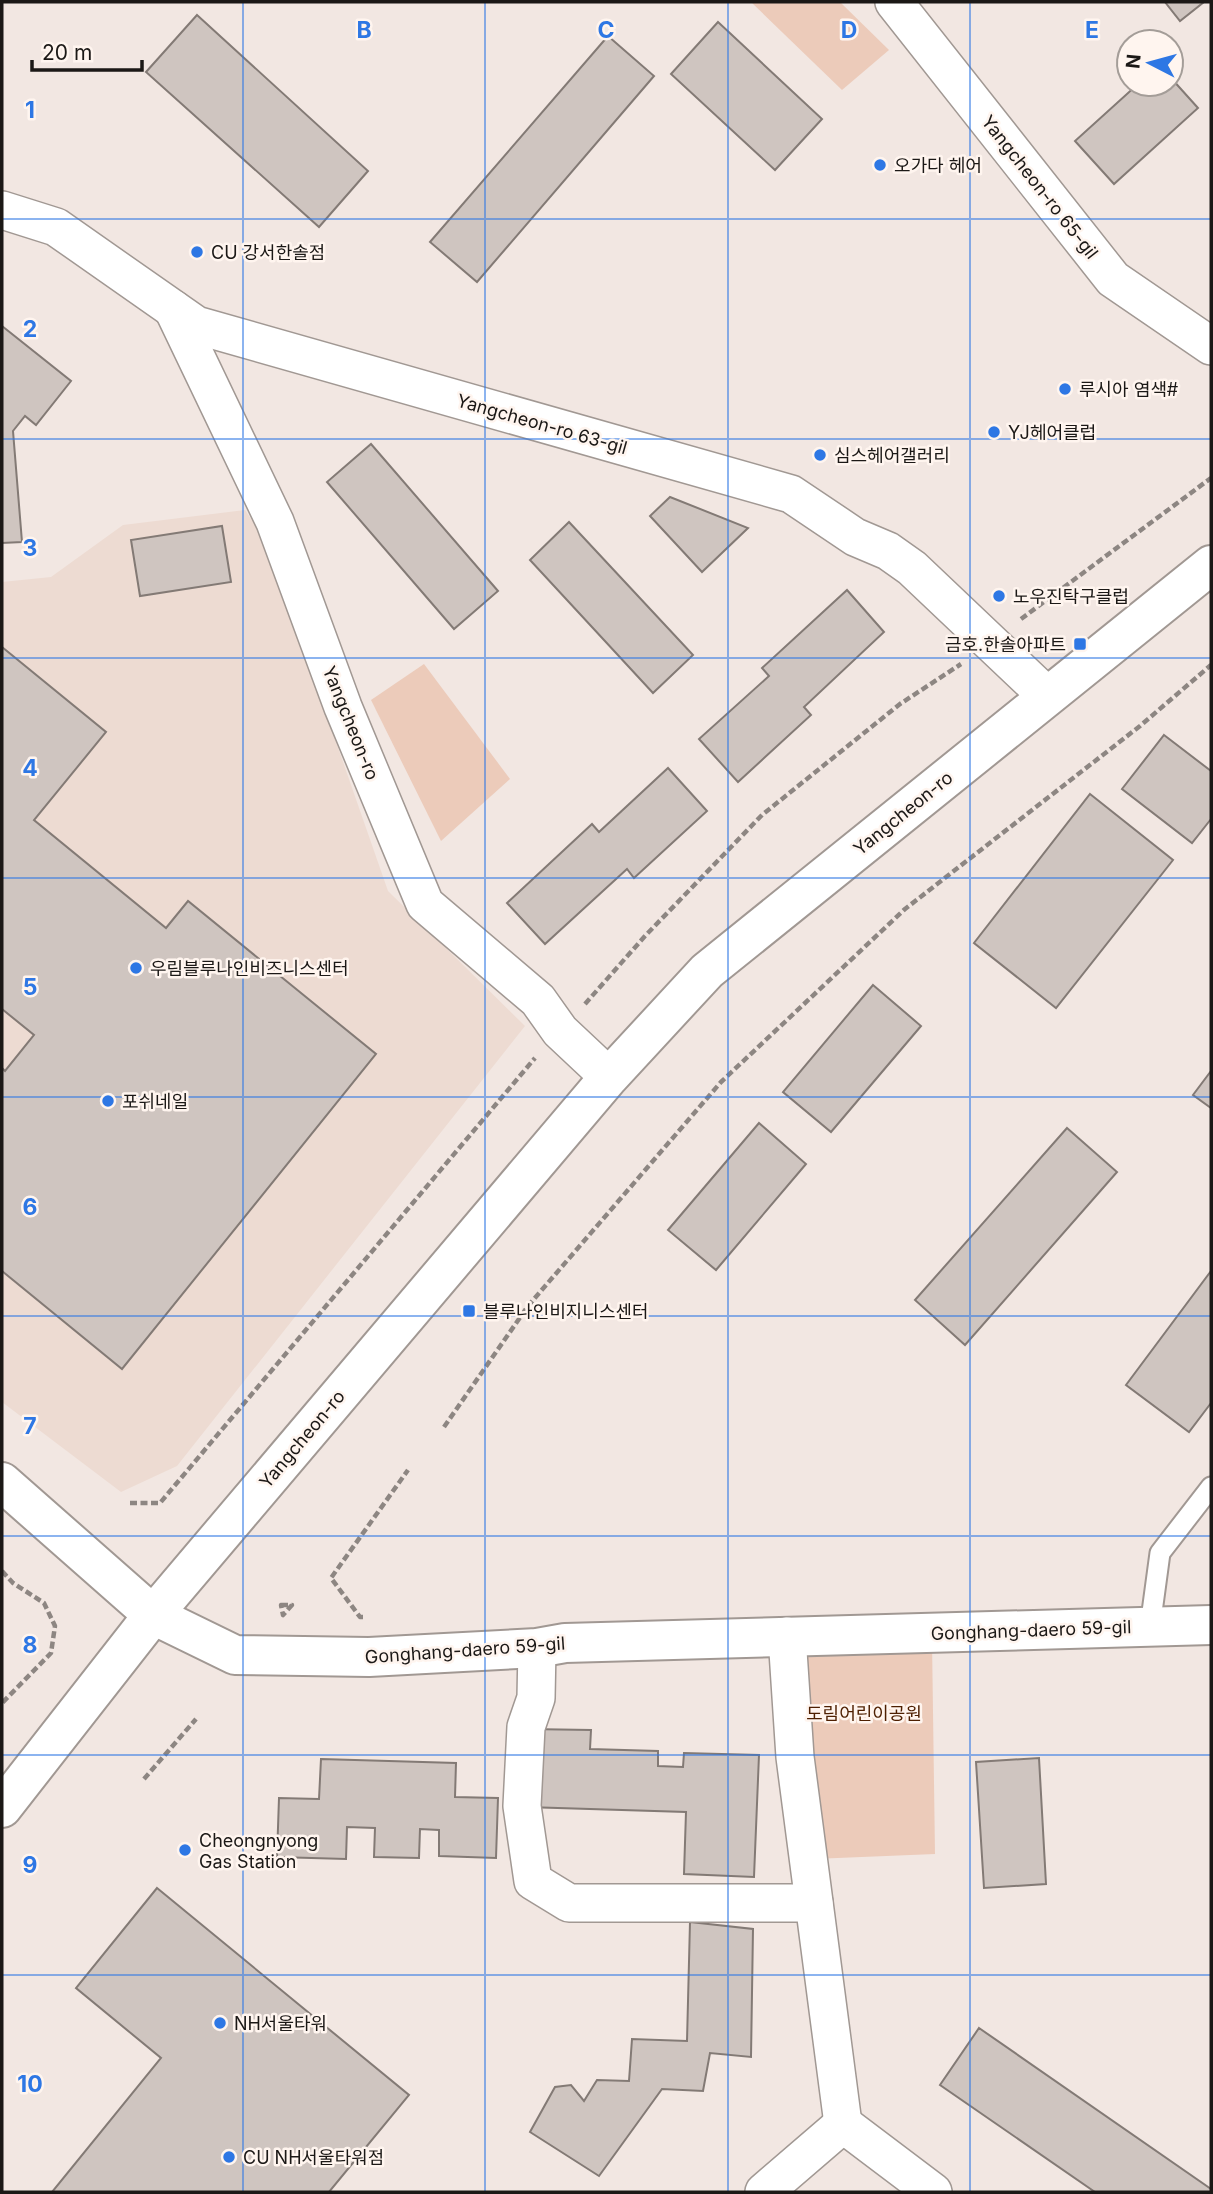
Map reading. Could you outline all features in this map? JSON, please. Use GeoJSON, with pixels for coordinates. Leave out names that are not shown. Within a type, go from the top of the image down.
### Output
{"type":"FeatureCollection","features":[{"type":"Feature","properties":{"kind":"main road","name":"Yangcheon-ro"},"geometry":{"type":"LineString","coordinates":[[2,1808],[153,1615],[610,1077],[706,971],[1211,565]]}},
{"type":"Feature","properties":{"kind":"main road","name":"Gonghang-daero 59-gil"},"geometry":{"type":"LineString","coordinates":[[2,1482],[153,1615],[235,1655],[369,1657],[537,1648],[565,1643],[1211,1625]]}},
{"type":"Feature","properties":{"kind":"street","name":"Yangcheon-ro 65-gil"},"geometry":{"type":"LineString","coordinates":[[894,2],[1113,279],[1211,346]]}},
{"type":"Feature","properties":{"kind":"street","name":"Yangcheon-ro 63-gil"},"geometry":{"type":"LineString","coordinates":[[2,210],[56,227],[196,325],[791,494],[855,537],[888,551],[912,568],[1047,696]]}},
{"type":"Feature","properties":{"kind":"street","name":"Yangcheon-ro"},"geometry":{"type":"LineString","coordinates":[[173,309],[275,522],[343,707],[425,904],[538,1000],[560,1031],[610,1077]]}},
{"type":"Feature","properties":{"kind":"street"},"geometry":{"type":"LineString","coordinates":[[787,1636],[794,1757],[843,2124],[933,2192]]}},
{"type":"Feature","properties":{"kind":"street"},"geometry":{"type":"LineString","coordinates":[[537,1648],[536,1698],[526,1727],[522,1806],[533,1881],[569,1903],[814,1903]]}},
{"type":"Feature","properties":{"kind":"street"},"geometry":{"type":"LineString","coordinates":[[764,2192],[843,2124]]}},
{"type":"Feature","properties":{"kind":"lane","name":"Gonghang-daero 59-gil"},"geometry":{"type":"LineString","coordinates":[[1150,1627],[1160,1553],[1211,1487]]}},
{"type":"Feature","properties":{"kind":"path"},"geometry":{"type":"LineString","coordinates":[[1016,623],[1211,478]]}},
{"type":"Feature","properties":{"kind":"path"},"geometry":{"type":"LineString","coordinates":[[580,1010],[645,936],[762,815],[900,704],[971,657]]}},
{"type":"Feature","properties":{"kind":"path"},"geometry":{"type":"LineString","coordinates":[[443,1426],[528,1306],[721,1082],[905,909],[1140,726],[1211,665]]}},
{"type":"Feature","properties":{"kind":"path"},"geometry":{"type":"LineString","coordinates":[[130,1503],[160,1503],[536,1056]]}},
{"type":"Feature","properties":{"kind":"path"},"geometry":{"type":"LineString","coordinates":[[373,1617],[360,1617],[331,1578],[408,1470]]}},
{"type":"Feature","properties":{"kind":"path"},"geometry":{"type":"LineString","coordinates":[[2,1571],[13,1583],[44,1603],[55,1626],[51,1653],[2,1703]]}},
{"type":"Feature","properties":{"kind":"path"},"geometry":{"type":"LineString","coordinates":[[144,1780],[196,1719]]}},
{"type":"Feature","properties":{"kind":"shaded area"},"geometry":{"type":"Polygon","coordinates":[[[245,510],[266,541],[388,891],[525,1026],[177,1466],[121,1492],[2,1402],[2,582],[51,577],[123,525],[245,510]]]}},
{"type":"Feature","properties":{"kind":"green space"},"geometry":{"type":"Polygon","coordinates":[[[751,2],[840,2],[889,50],[842,90],[751,2]]]}},
{"type":"Feature","properties":{"kind":"green space"},"geometry":{"type":"Polygon","coordinates":[[[424,664],[510,779],[441,841],[371,700],[424,664]]]}},
{"type":"Feature","properties":{"kind":"green space","name":"도림어린이공원"},"geometry":{"type":"Polygon","coordinates":[[[932,1640],[935,1854],[813,1859],[792,1645],[932,1640]]]}},
{"type":"Feature","properties":{"kind":"building"},"geometry":{"type":"Polygon","coordinates":[[[1165,2],[1204,2],[1180,21],[1165,2]]]}},
{"type":"Feature","properties":{"kind":"building"},"geometry":{"type":"Polygon","coordinates":[[[197,15],[368,171],[319,227],[146,72],[197,15]]]}},
{"type":"Feature","properties":{"kind":"building"},"geometry":{"type":"Polygon","coordinates":[[[718,22],[822,119],[775,170],[671,74],[718,22]]]}},
{"type":"Feature","properties":{"kind":"building"},"geometry":{"type":"Polygon","coordinates":[[[608,36],[654,76],[477,282],[430,242],[608,36]]]}},
{"type":"Feature","properties":{"kind":"building"},"geometry":{"type":"Polygon","coordinates":[[[1185,94],[1198,108],[1114,184],[1075,141],[1123,98],[1185,98],[1185,94]]]}},
{"type":"Feature","properties":{"kind":"building"},"geometry":{"type":"Polygon","coordinates":[[[2,326],[71,381],[36,425],[25,416],[13,431],[22,542],[2,543],[2,326]]]}},
{"type":"Feature","properties":{"kind":"building"},"geometry":{"type":"Polygon","coordinates":[[[371,444],[498,591],[454,629],[327,482],[371,444]]]}},
{"type":"Feature","properties":{"kind":"building"},"geometry":{"type":"Polygon","coordinates":[[[670,497],[748,528],[702,572],[650,516],[670,497]]]}},
{"type":"Feature","properties":{"kind":"building"},"geometry":{"type":"Polygon","coordinates":[[[569,522],[693,655],[653,693],[530,560],[569,522]]]}},
{"type":"Feature","properties":{"kind":"building"},"geometry":{"type":"Polygon","coordinates":[[[222,526],[231,582],[140,596],[131,540],[222,526]]]}},
{"type":"Feature","properties":{"kind":"building"},"geometry":{"type":"Polygon","coordinates":[[[847,590],[884,632],[804,707],[811,715],[738,782],[699,739],[769,676],[762,668],[847,590]]]}},
{"type":"Feature","properties":{"kind":"building","name":"우림블루나인비즈니스센터"},"geometry":{"type":"Polygon","coordinates":[[[2,647],[106,732],[34,820],[166,928],[188,901],[376,1054],[122,1369],[2,1271],[2,1068],[5,1071],[34,1035],[2,1009],[2,647]]]}},
{"type":"Feature","properties":{"kind":"building"},"geometry":{"type":"Polygon","coordinates":[[[1164,735],[1211,771],[1211,819],[1192,843],[1122,789],[1164,735]]]}},
{"type":"Feature","properties":{"kind":"building"},"geometry":{"type":"Polygon","coordinates":[[[668,768],[707,811],[634,878],[627,869],[545,944],[507,903],[592,824],[599,832],[668,768]]]}},
{"type":"Feature","properties":{"kind":"building"},"geometry":{"type":"Polygon","coordinates":[[[1090,794],[1173,860],[1056,1008],[974,943],[1090,794]]]}},
{"type":"Feature","properties":{"kind":"building"},"geometry":{"type":"Polygon","coordinates":[[[873,985],[921,1026],[831,1132],[783,1092],[873,985]]]}},
{"type":"Feature","properties":{"kind":"building"},"geometry":{"type":"Polygon","coordinates":[[[1211,1071],[1211,1108],[1193,1095],[1211,1071]]]}},
{"type":"Feature","properties":{"kind":"building"},"geometry":{"type":"Polygon","coordinates":[[[759,1123],[806,1164],[716,1270],[668,1230],[759,1123]]]}},
{"type":"Feature","properties":{"kind":"building"},"geometry":{"type":"Polygon","coordinates":[[[1067,1128],[1117,1172],[965,1345],[915,1300],[1067,1128]]]}},
{"type":"Feature","properties":{"kind":"building"},"geometry":{"type":"Polygon","coordinates":[[[1211,1271],[1211,1403],[1189,1432],[1126,1385],[1211,1271]]]}},
{"type":"Feature","properties":{"kind":"building"},"geometry":{"type":"Polygon","coordinates":[[[528,1729],[591,1730],[590,1749],[658,1751],[658,1766],[683,1767],[684,1753],[759,1755],[754,1877],[684,1874],[686,1812],[526,1807],[528,1729]]]}},
{"type":"Feature","properties":{"kind":"building"},"geometry":{"type":"Polygon","coordinates":[[[1039,1758],[1046,1884],[984,1888],[976,1762],[1039,1758]]]}},
{"type":"Feature","properties":{"kind":"building"},"geometry":{"type":"Polygon","coordinates":[[[321,1759],[456,1763],[455,1797],[498,1798],[496,1858],[439,1856],[439,1830],[420,1829],[419,1858],[374,1857],[375,1828],[347,1827],[346,1859],[277,1857],[279,1798],[319,1799],[321,1759]]]}},
{"type":"Feature","properties":{"kind":"building","name":"NH서울타워"},"geometry":{"type":"Polygon","coordinates":[[[157,1888],[409,2095],[329,2192],[52,2192],[161,2058],[76,1988],[157,1888]]]}},
{"type":"Feature","properties":{"kind":"building"},"geometry":{"type":"Polygon","coordinates":[[[690,1922],[753,1929],[751,2057],[710,2053],[703,2091],[662,2089],[599,2176],[530,2132],[555,2087],[571,2085],[584,2101],[597,2080],[629,2081],[632,2039],[687,2041],[690,1922]]]}},
{"type":"Feature","properties":{"kind":"building"},"geometry":{"type":"Polygon","coordinates":[[[979,2028],[1211,2189],[1211,2192],[1095,2192],[940,2085],[979,2028]]]}},
{"type":"Feature","properties":{"kind":"place","name":"오가다 헤어"},"geometry":{"type":"Point","coordinates":[880,165]}},
{"type":"Feature","properties":{"kind":"place","name":"CU 강서한솔점"},"geometry":{"type":"Point","coordinates":[197,252]}},
{"type":"Feature","properties":{"kind":"place","name":"루시아 염색#"},"geometry":{"type":"Point","coordinates":[1065,389]}},
{"type":"Feature","properties":{"kind":"place","name":"YJ헤어클럽"},"geometry":{"type":"Point","coordinates":[994,432]}},
{"type":"Feature","properties":{"kind":"place","name":"심스헤어갤러리"},"geometry":{"type":"Point","coordinates":[820,455]}},
{"type":"Feature","properties":{"kind":"place","name":"노우진탁구클럽"},"geometry":{"type":"Point","coordinates":[999,596]}},
{"type":"Feature","properties":{"kind":"place","name":"금호.한솔아파트"},"geometry":{"type":"Point","coordinates":[1080,644]}},
{"type":"Feature","properties":{"kind":"place","name":"우림블루나인비즈니스센터"},"geometry":{"type":"Point","coordinates":[136,968]}},
{"type":"Feature","properties":{"kind":"place","name":"포쉬네일"},"geometry":{"type":"Point","coordinates":[108,1101]}},
{"type":"Feature","properties":{"kind":"place","name":"블루나인비지니스센터"},"geometry":{"type":"Point","coordinates":[469,1311]}},
{"type":"Feature","properties":{"kind":"place","name":"Cheongnyong Gas Station"},"geometry":{"type":"Point","coordinates":[185,1850]}},
{"type":"Feature","properties":{"kind":"place","name":"NH서울타워"},"geometry":{"type":"Point","coordinates":[220,2023]}},
{"type":"Feature","properties":{"kind":"place","name":"CU NH서울타워점"},"geometry":{"type":"Point","coordinates":[229,2157]}}]}
